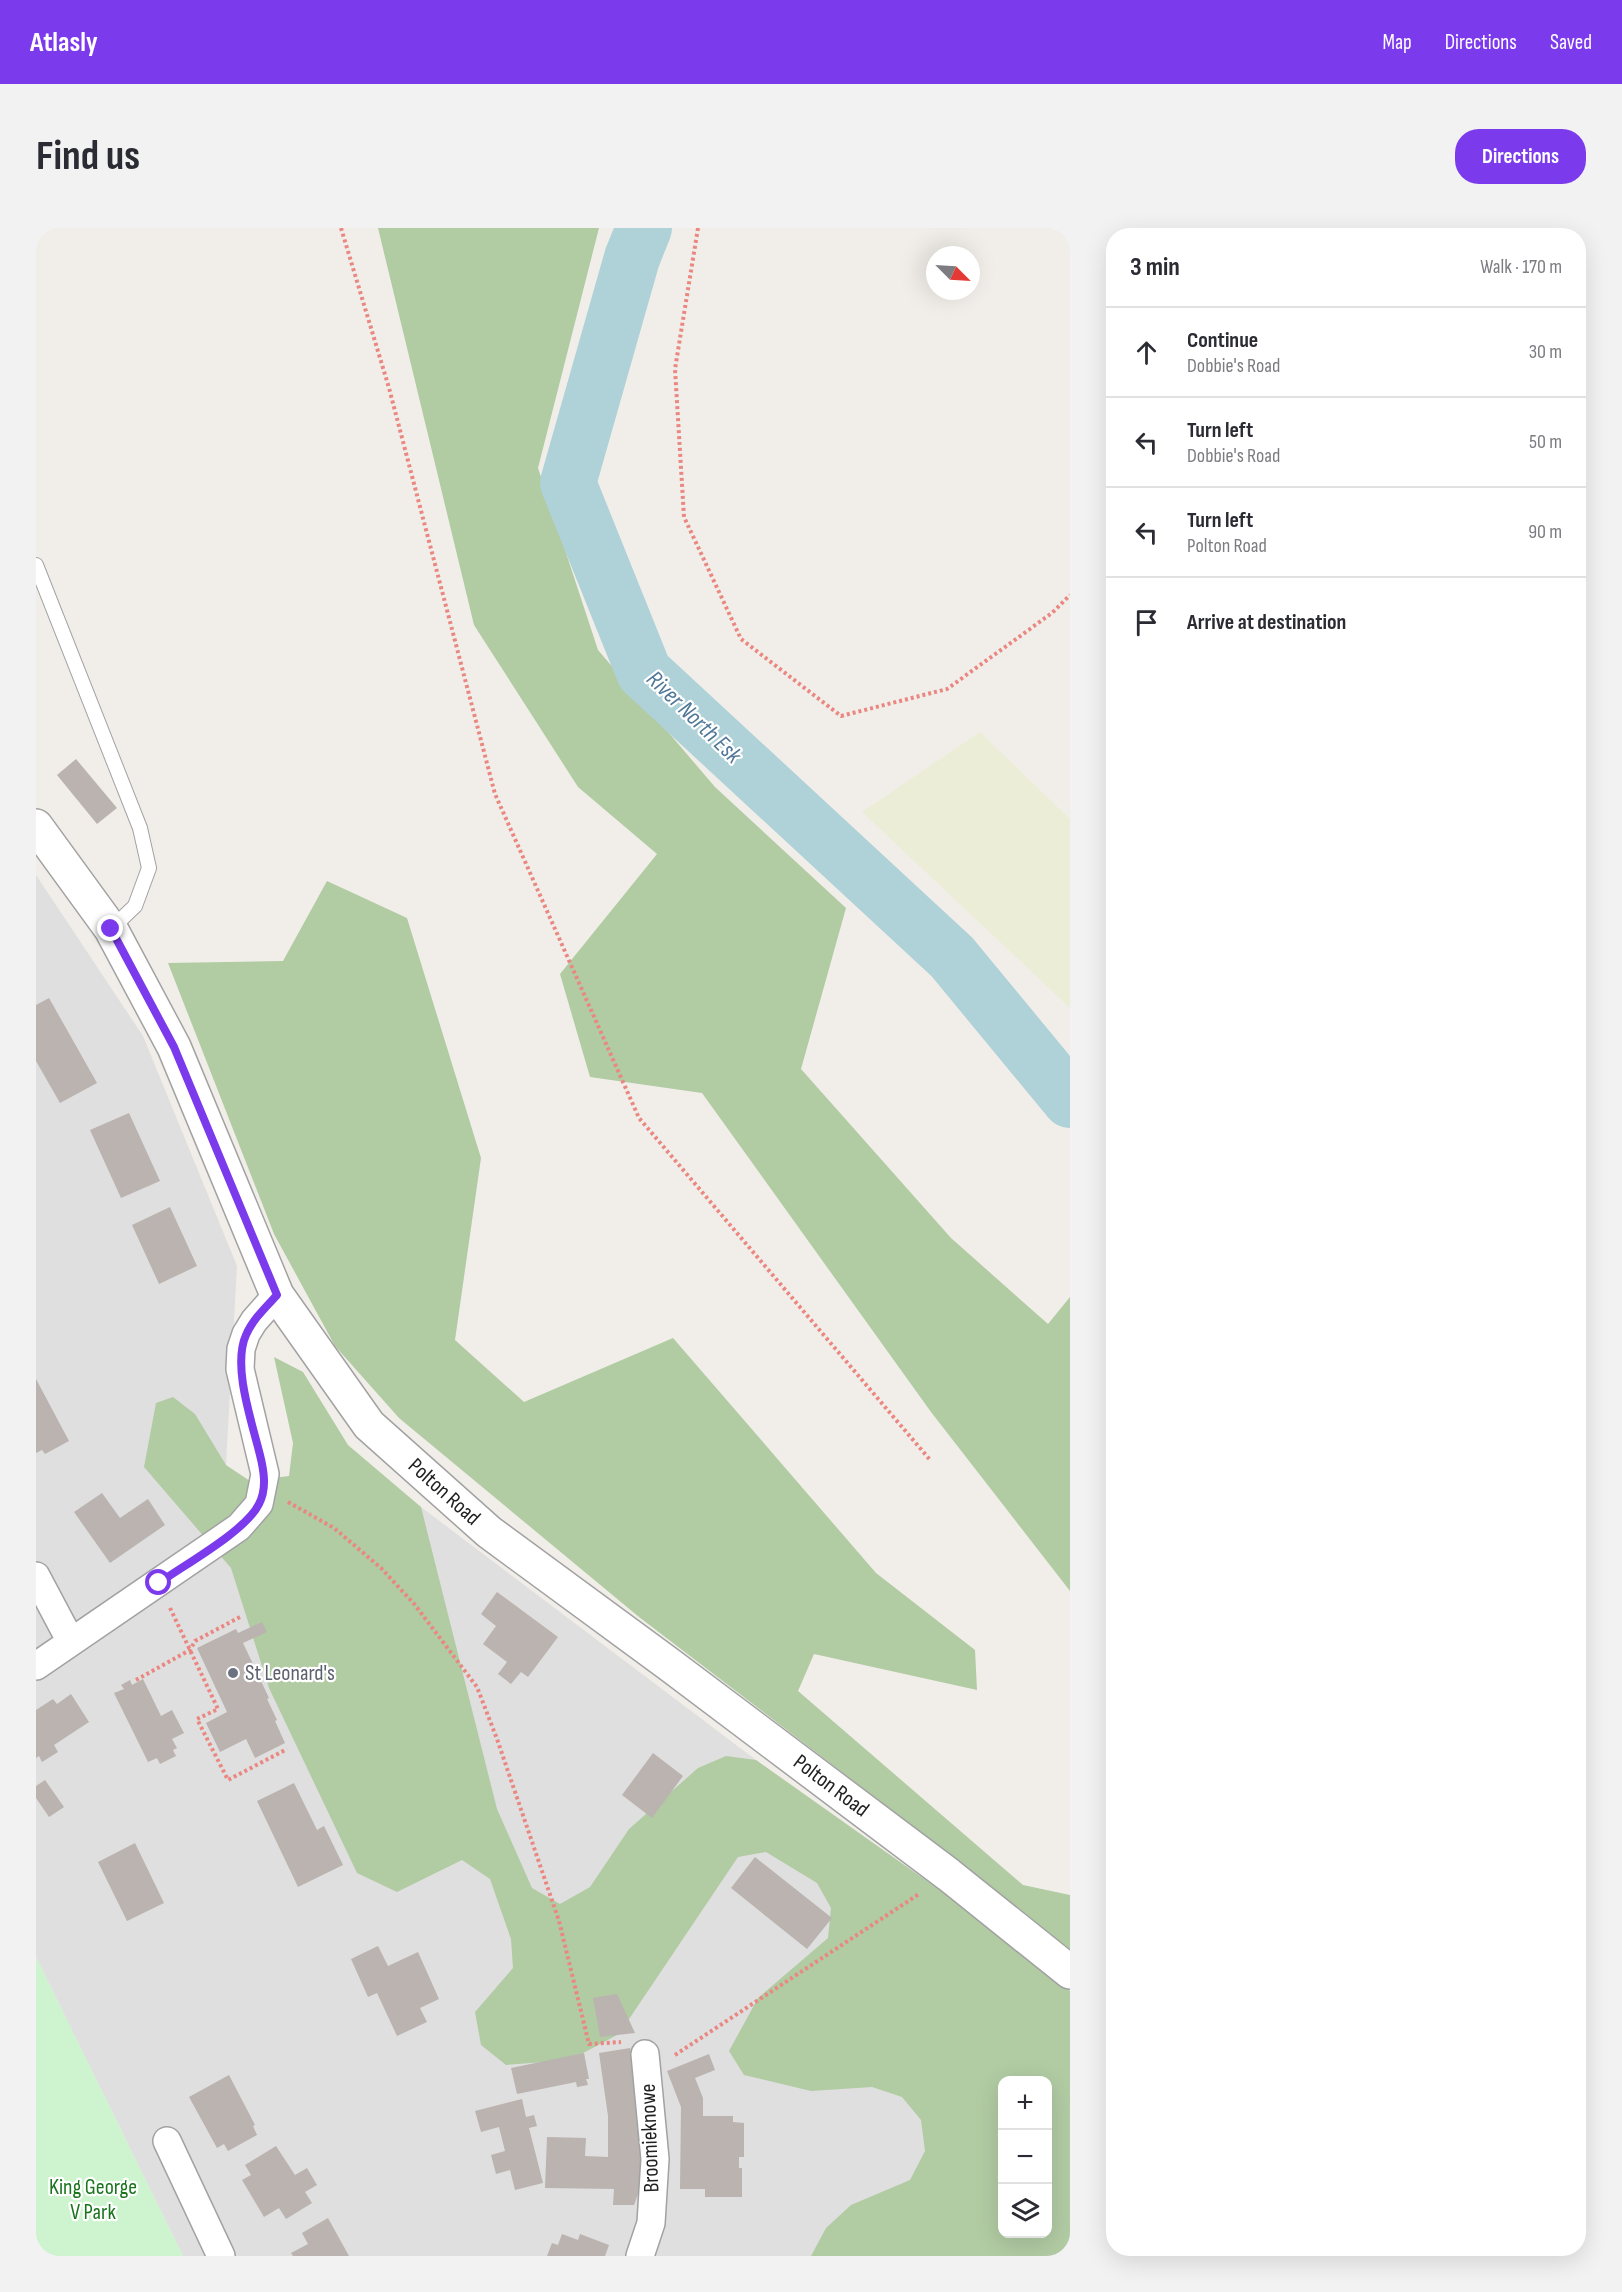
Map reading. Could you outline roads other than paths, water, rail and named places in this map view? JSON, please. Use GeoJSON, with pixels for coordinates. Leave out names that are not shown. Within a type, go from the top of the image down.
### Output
{"type":"FeatureCollection","features":[{"type":"Feature","properties":{"kind":"street","name":"Polton Road"},"geometry":{"type":"LineString","coordinates":[[36,826],[111,929],[174,1047],[277,1295],[369,1425],[489,1532],[949,1875],[1070,1972]]}},
{"type":"Feature","properties":{"kind":"street"},"geometry":{"type":"LineString","coordinates":[[36,1666],[239,1527],[259,1504],[265,1474],[240,1369],[241,1349],[254,1321],[277,1295]]}},
{"type":"Feature","properties":{"kind":"street"},"geometry":{"type":"LineString","coordinates":[[36,1576],[71,1642]]}},
{"type":"Feature","properties":{"kind":"street","name":"Broomieknowe"},"geometry":{"type":"LineString","coordinates":[[640,2256],[651,2223],[655,2159],[646,2064]]}},
{"type":"Feature","properties":{"kind":"street"},"geometry":{"type":"LineString","coordinates":[[166,2141],[221,2256]]}},
{"type":"Feature","properties":{"kind":"lane"},"geometry":{"type":"LineString","coordinates":[[36,565],[140,828],[149,868],[135,906],[111,929]]}},
{"type":"Feature","properties":{"kind":"waterway","name":"River North Esk"},"geometry":{"type":"LineString","coordinates":[[644,228],[632,258],[568,483],[644,672],[952,957],[1070,1100]]}},
{"type":"Feature","properties":{"kind":"place","name":"St Leonard's"},"geometry":{"type":"Point","coordinates":[233,1673]}},
{"type":"Feature","properties":{"kind":"park label","name":"King George V Park"},"geometry":{"type":"Point","coordinates":[93,2200]}}]}
